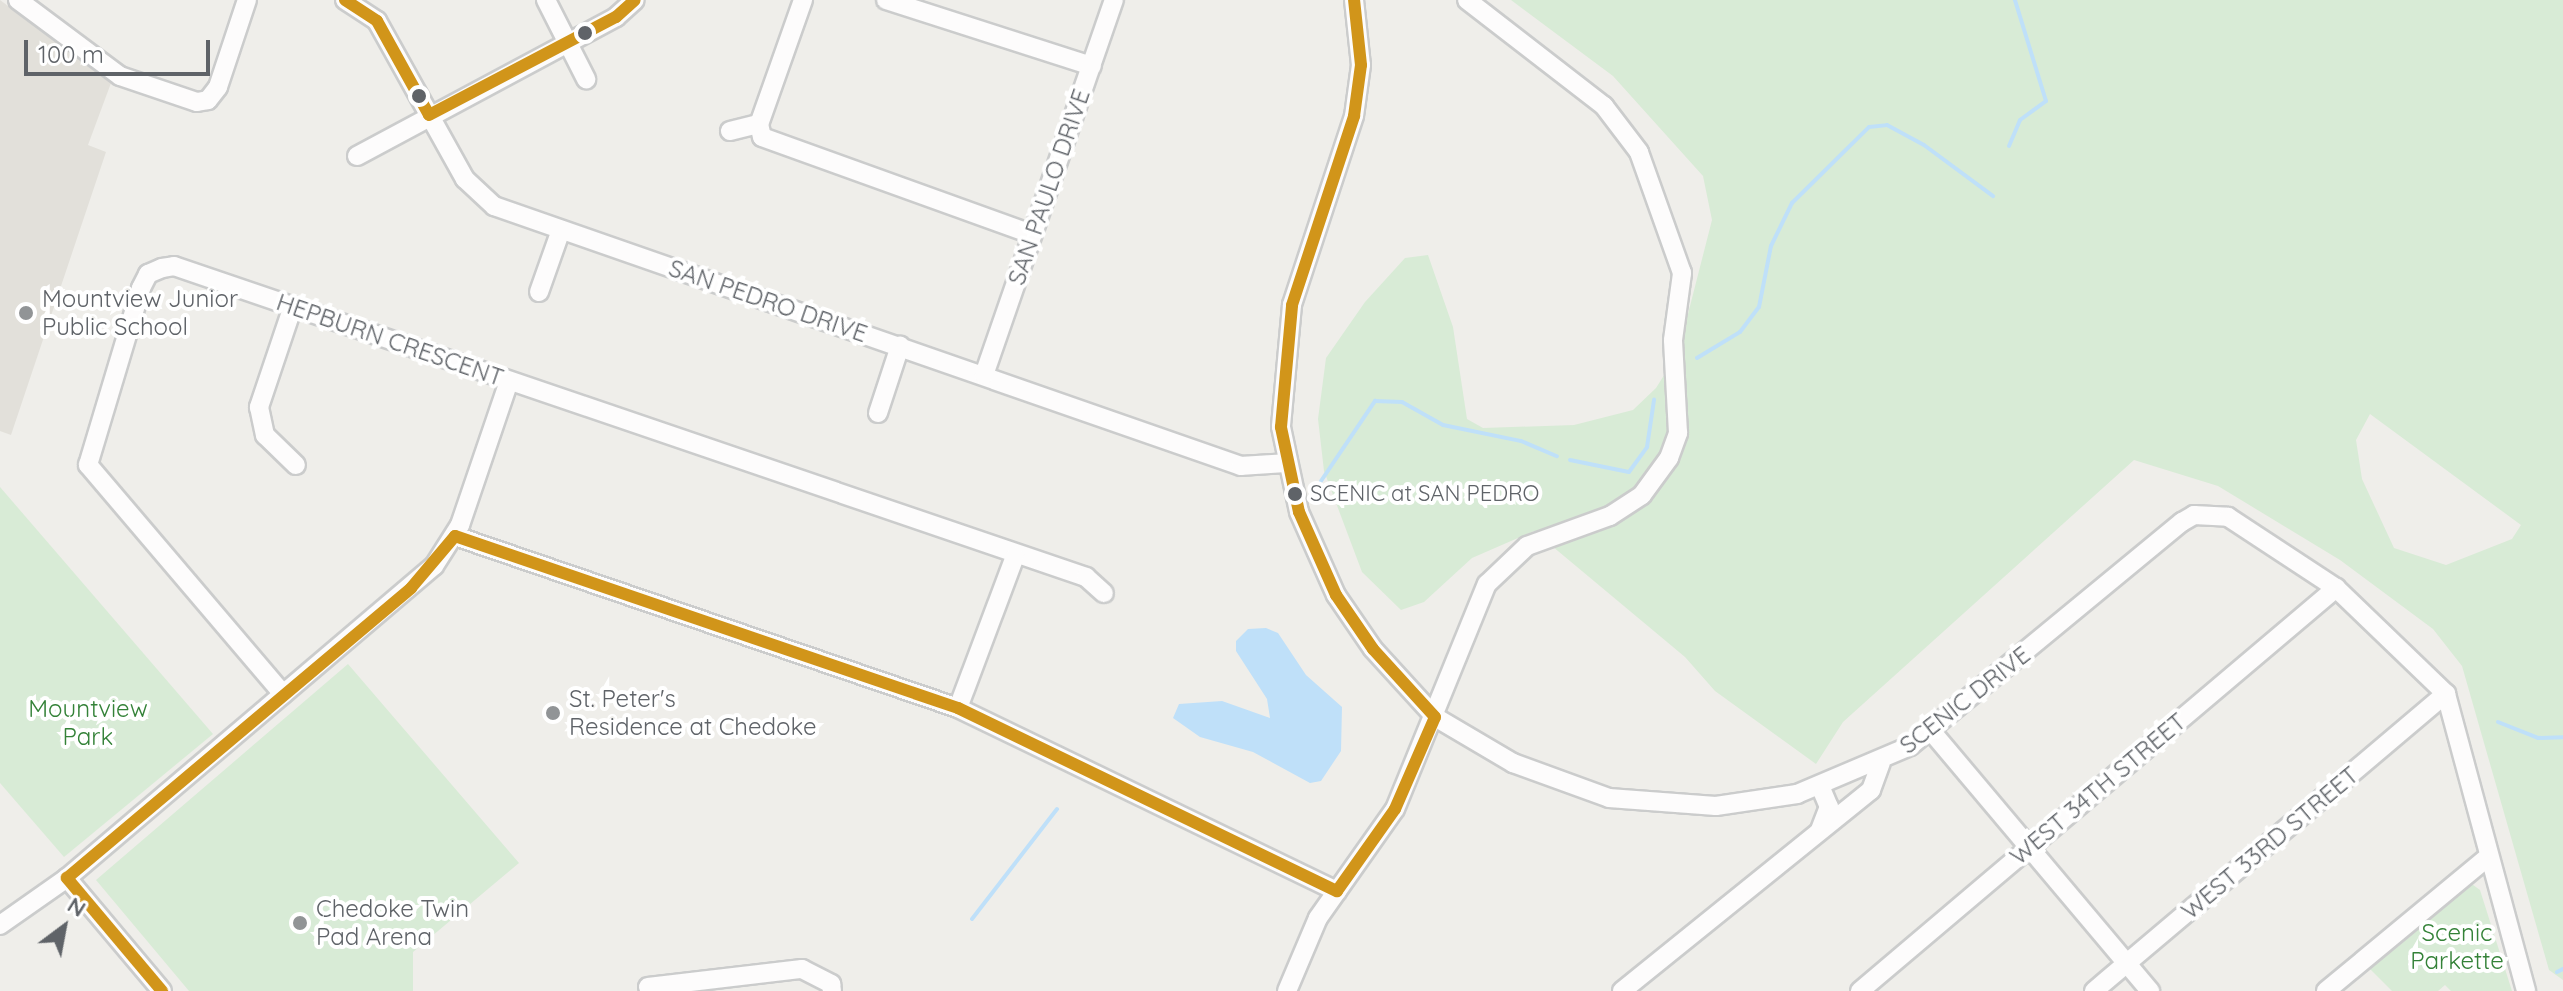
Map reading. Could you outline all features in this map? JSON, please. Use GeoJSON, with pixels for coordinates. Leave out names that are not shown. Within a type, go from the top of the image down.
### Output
{"type":"FeatureCollection","features":[{"type":"Feature","properties":{"kind":"street"},"geometry":{"type":"LineString","coordinates":[[18,0],[120,76],[197,102],[208,100],[218,87],[247,0]]}},
{"type":"Feature","properties":{"kind":"street","name":"SAN PEDRO DRIVE"},"geometry":{"type":"LineString","coordinates":[[345,0],[377,21],[477,195],[561,230],[1241,466],[1288,463]]}},
{"type":"Feature","properties":{"kind":"street"},"geometry":{"type":"LineString","coordinates":[[546,0],[586,79]]}},
{"type":"Feature","properties":{"kind":"street"},"geometry":{"type":"LineString","coordinates":[[357,156],[616,17],[635,0]]}},
{"type":"Feature","properties":{"kind":"street"},"geometry":{"type":"LineString","coordinates":[[759,124],[803,0]]}},
{"type":"Feature","properties":{"kind":"street"},"geometry":{"type":"LineString","coordinates":[[886,0],[1092,66]]}},
{"type":"Feature","properties":{"kind":"street","name":"SAN PAULO DRIVE"},"geometry":{"type":"LineString","coordinates":[[984,375],[1114,0]]}},
{"type":"Feature","properties":{"kind":"street","name":"SCENIC DRIVE"},"geometry":{"type":"LineString","coordinates":[[1354,0],[1361,65],[1354,116],[1292,305],[1284,358],[1281,427],[1299,512],[1336,595],[1373,649],[1435,717],[1513,763],[1609,798],[1716,806],[1821,788],[1881,763],[1932,732],[2194,515],[2228,517],[2336,588],[2446,694]]}},
{"type":"Feature","properties":{"kind":"street"},"geometry":{"type":"LineString","coordinates":[[1287,991],[1300,950],[1395,809],[1435,717],[1470,613],[1487,584],[1527,546],[1610,516],[1642,495],[1669,458],[1681,409],[1673,367],[1682,273],[1639,152],[1604,106],[1467,0]]}},
{"type":"Feature","properties":{"kind":"street"},"geometry":{"type":"LineString","coordinates":[[730,131],[759,124]]}},
{"type":"Feature","properties":{"kind":"street"},"geometry":{"type":"LineString","coordinates":[[759,124],[773,144],[1032,234]]}},
{"type":"Feature","properties":{"kind":"street"},"geometry":{"type":"LineString","coordinates":[[539,292],[561,230]]}},
{"type":"Feature","properties":{"kind":"street","name":"HEPBURN CRESCENT"},"geometry":{"type":"LineString","coordinates":[[283,694],[88,465],[148,274],[174,266],[1015,556],[1086,577],[1104,593]]}},
{"type":"Feature","properties":{"kind":"street"},"geometry":{"type":"LineString","coordinates":[[293,306],[259,407],[265,435],[296,465]]}},
{"type":"Feature","properties":{"kind":"street"},"geometry":{"type":"LineString","coordinates":[[878,413],[900,346]]}},
{"type":"Feature","properties":{"kind":"street"},"geometry":{"type":"LineString","coordinates":[[1,923],[67,878],[411,588],[455,536],[509,381]]}},
{"type":"Feature","properties":{"kind":"street"},"geometry":{"type":"LineString","coordinates":[[455,536],[958,708],[1337,891]]}},
{"type":"Feature","properties":{"kind":"street"},"geometry":{"type":"LineString","coordinates":[[958,708],[1015,556]]}},
{"type":"Feature","properties":{"kind":"street","name":"WEST 34TH STREET"},"geometry":{"type":"LineString","coordinates":[[1860,991],[2336,588]]}},
{"type":"Feature","properties":{"kind":"street"},"geometry":{"type":"LineString","coordinates":[[2446,694],[2487,858],[2526,991]]}},
{"type":"Feature","properties":{"kind":"street","name":"WEST 33RD STREET"},"geometry":{"type":"LineString","coordinates":[[2094,991],[2446,694]]}},
{"type":"Feature","properties":{"kind":"street"},"geometry":{"type":"LineString","coordinates":[[1932,732],[2150,991]]}},
{"type":"Feature","properties":{"kind":"street"},"geometry":{"type":"LineString","coordinates":[[1632,988],[1871,790],[1881,763]]}},
{"type":"Feature","properties":{"kind":"street"},"geometry":{"type":"LineString","coordinates":[[1819,832],[1829,807],[1821,788]]}},
{"type":"Feature","properties":{"kind":"street"},"geometry":{"type":"LineString","coordinates":[[2326,991],[2487,858]]}},
{"type":"Feature","properties":{"kind":"street"},"geometry":{"type":"LineString","coordinates":[[67,878],[162,991]]}},
{"type":"Feature","properties":{"kind":"street"},"geometry":{"type":"LineString","coordinates":[[648,987],[802,969],[818,974],[832,991]]}},
{"type":"Feature","properties":{"kind":"shaded area","name":"Mountview Junior Public School"},"geometry":{"type":"Polygon","coordinates":[[[0,0],[111,83],[88,145],[106,152],[11,435],[0,431],[0,0]]]}},
{"type":"Feature","properties":{"kind":"green space"},"geometry":{"type":"Polygon","coordinates":[[[1511,0],[2563,0],[2563,980],[2549,970],[2462,666],[2433,629],[2340,560],[2218,486],[2134,460],[1843,722],[1816,764],[1715,691],[1685,657],[1534,531],[1472,558],[1424,602],[1401,610],[1362,572],[1324,471],[1318,419],[1326,358],[1365,302],[1405,258],[1428,255],[1453,327],[1467,419],[1483,428],[1574,425],[1633,410],[1656,388],[1678,353],[1712,220],[1703,176],[1613,76],[1511,0]],[[2370,414],[2356,440],[2362,479],[2394,548],[2446,565],[2512,539],[2521,525],[2370,414]]]}},
{"type":"Feature","properties":{"kind":"green space","name":"Mountview Park"},"geometry":{"type":"Polygon","coordinates":[[[0,487],[213,734],[64,857],[0,783],[0,487]]]}},
{"type":"Feature","properties":{"kind":"green space"},"geometry":{"type":"Polygon","coordinates":[[[348,664],[519,863],[413,952],[413,991],[189,991],[96,880],[348,664]]]}},
{"type":"Feature","properties":{"kind":"green space","name":"Scenic Parkette"},"geometry":{"type":"Polygon","coordinates":[[[2469,882],[2480,890],[2512,991],[2451,991],[2445,985],[2438,991],[2392,991],[2368,967],[2469,882]]]}},
{"type":"Feature","properties":{"kind":"water"},"geometry":{"type":"Polygon","coordinates":[[[1266,628],[1278,633],[1306,675],[1342,707],[1341,751],[1321,781],[1310,783],[1253,752],[1200,737],[1173,718],[1179,704],[1222,701],[1270,718],[1267,699],[1236,651],[1236,641],[1248,629],[1266,628]]]}},
{"type":"Feature","properties":{"kind":"waterway"},"geometry":{"type":"LineString","coordinates":[[2009,146],[2020,120],[2046,101],[2015,0]]}},
{"type":"Feature","properties":{"kind":"waterway"},"geometry":{"type":"LineString","coordinates":[[1697,358],[1740,332],[1759,307],[1771,246],[1792,203],[1869,127],[1887,125],[1924,145],[1993,196]]}},
{"type":"Feature","properties":{"kind":"waterway"},"geometry":{"type":"LineString","coordinates":[[1570,460],[1629,472],[1647,447],[1654,400]]}},
{"type":"Feature","properties":{"kind":"waterway"},"geometry":{"type":"LineString","coordinates":[[1321,481],[1375,401],[1402,402],[1443,425],[1521,441],[1557,456]]}},
{"type":"Feature","properties":{"kind":"waterway"},"geometry":{"type":"LineString","coordinates":[[2498,722],[2538,738],[2563,737]]}},
{"type":"Feature","properties":{"kind":"waterway"},"geometry":{"type":"LineString","coordinates":[[972,919],[1057,809]]}},
{"type":"Feature","properties":{"kind":"waterway"},"geometry":{"type":"LineString","coordinates":[[2557,972],[2563,969]]}},
{"type":"Feature","properties":{"kind":"transit line"},"geometry":{"type":"LineString","coordinates":[[345,0],[377,21],[429,115],[616,17],[635,0]]}},
{"type":"Feature","properties":{"kind":"transit line"},"geometry":{"type":"LineString","coordinates":[[162,991],[67,878],[411,588],[455,536],[958,708],[1337,891],[1395,809],[1435,717],[1373,649],[1336,595],[1299,512],[1281,427],[1292,305],[1354,116],[1361,65],[1354,0]]}},
{"type":"Feature","properties":{"kind":"place","name":"Mountview Junior Public School"},"geometry":{"type":"Point","coordinates":[26,313]}},
{"type":"Feature","properties":{"kind":"place","name":"SCENIC at SAN PEDRO"},"geometry":{"type":"Point","coordinates":[1295,494]}},
{"type":"Feature","properties":{"kind":"place","name":"St. Peter's Residence at Chedoke"},"geometry":{"type":"Point","coordinates":[553,713]}},
{"type":"Feature","properties":{"kind":"place","name":"Chedoke Twin Pad Arena"},"geometry":{"type":"Point","coordinates":[300,923]}}]}
